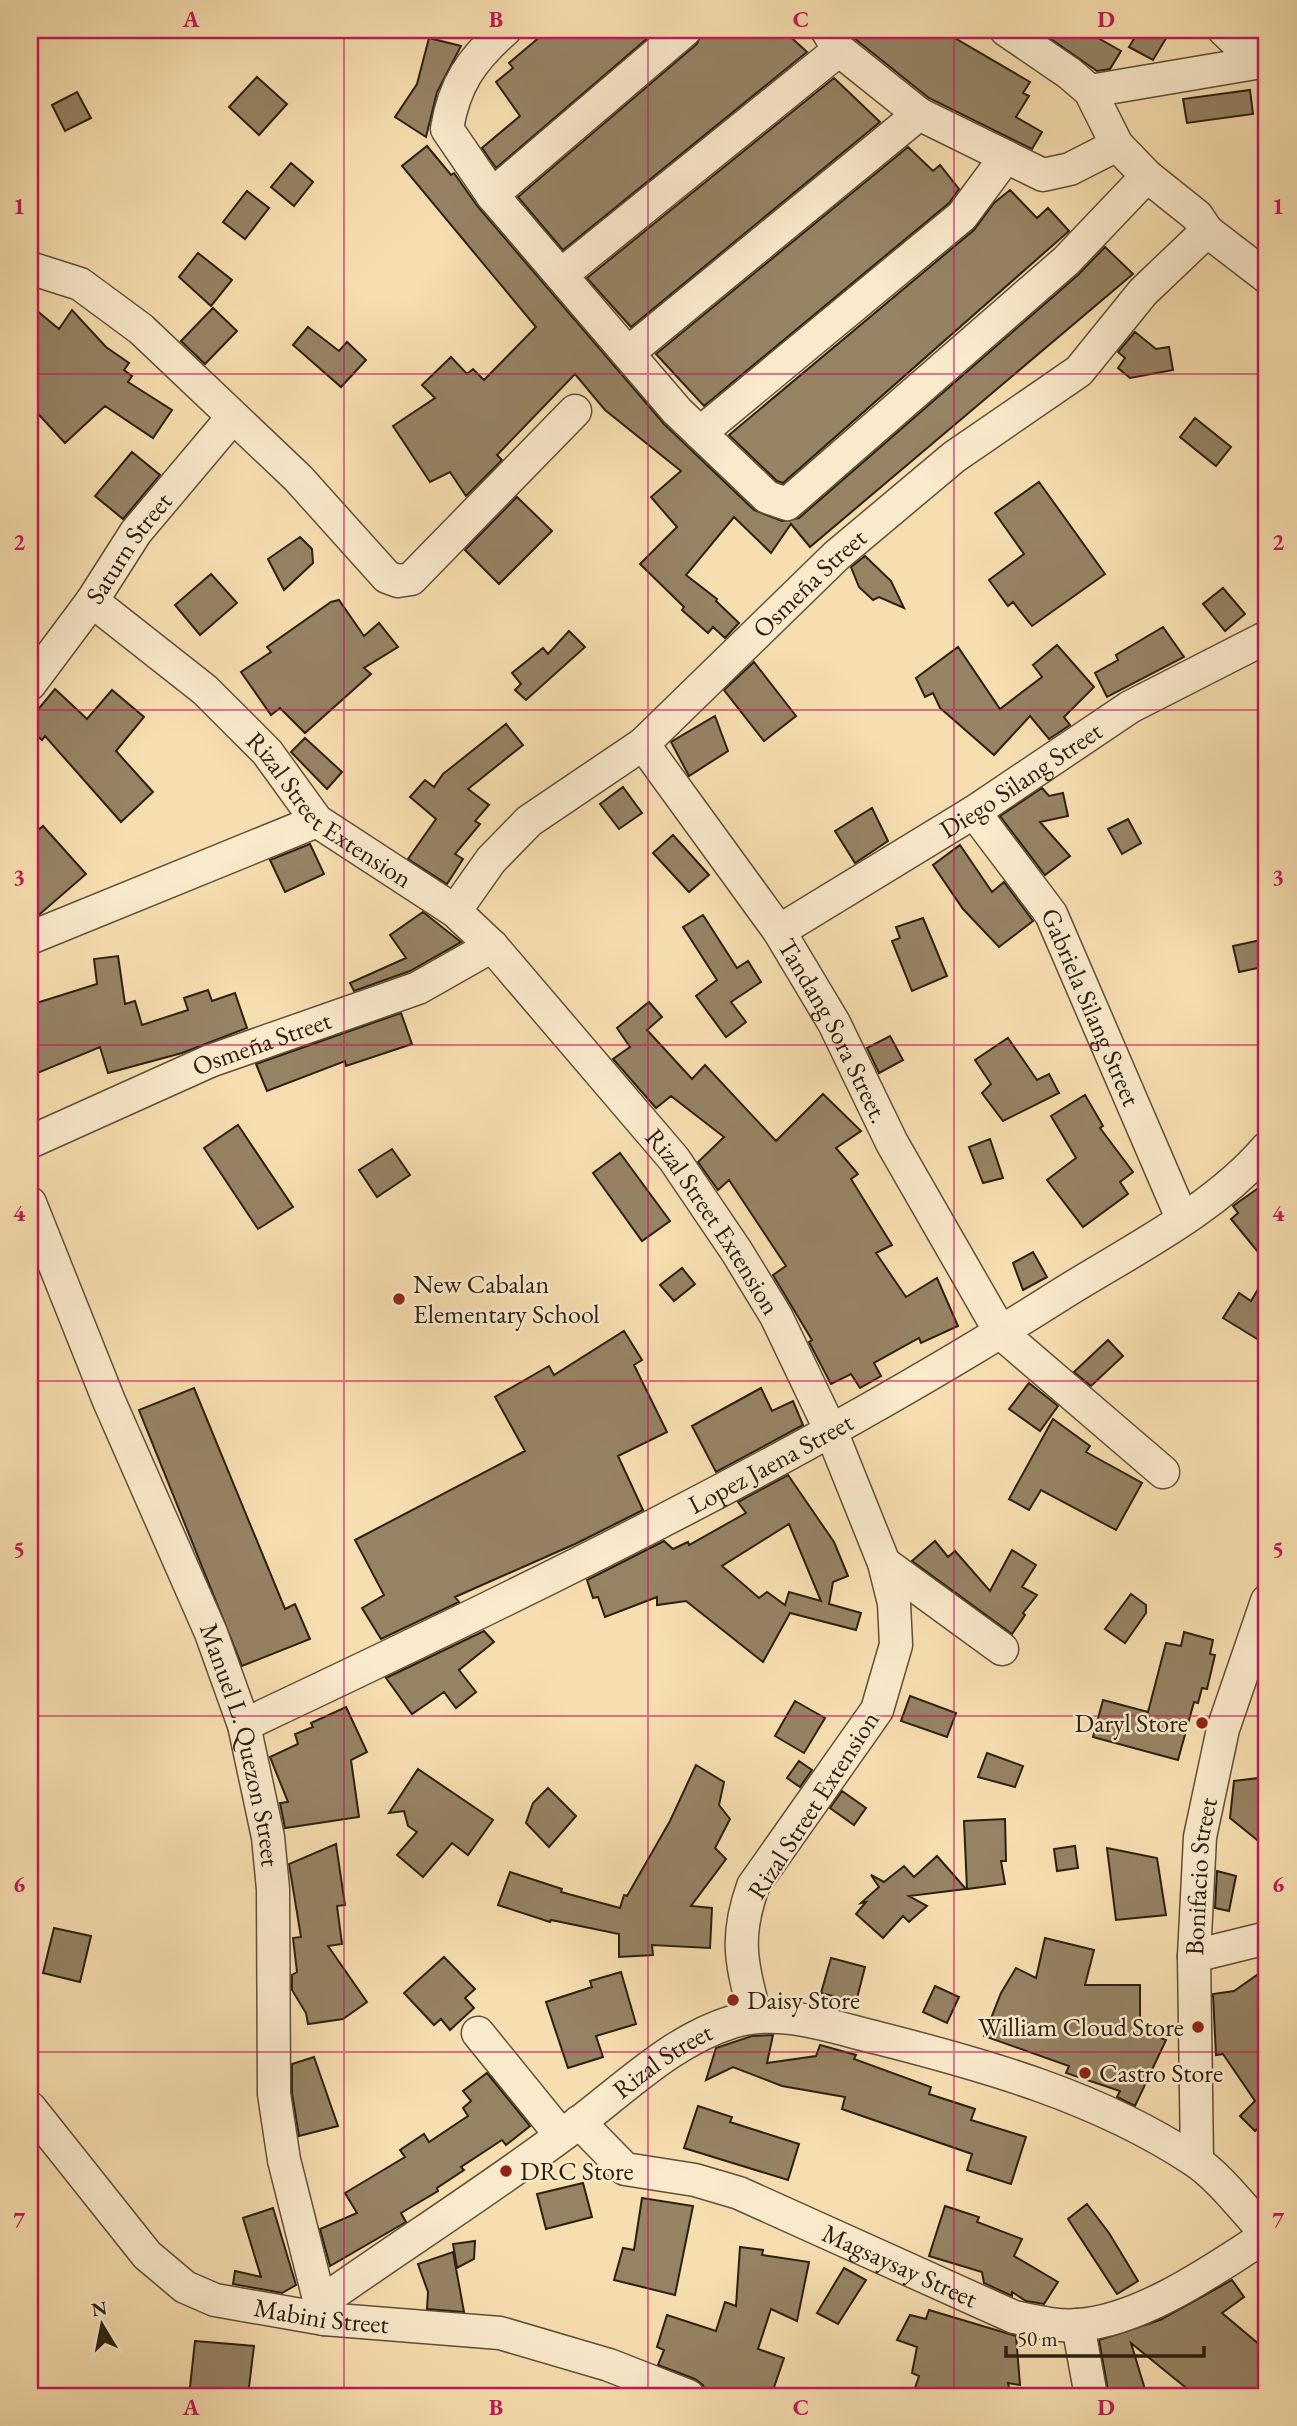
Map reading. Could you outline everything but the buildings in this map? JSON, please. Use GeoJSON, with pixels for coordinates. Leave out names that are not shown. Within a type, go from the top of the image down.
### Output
{"type":"FeatureCollection","features":[{"type":"Feature","properties":{"kind":"street"},"geometry":{"type":"LineString","coordinates":[[505,30],[477,55],[452,100],[447,129],[492,195],[628,353],[701,433],[767,497],[787,504],[1066,261],[1147,176]]}},
{"type":"Feature","properties":{"kind":"street"},"geometry":{"type":"LineString","coordinates":[[492,195],[685,30]]}},
{"type":"Feature","properties":{"kind":"street"},"geometry":{"type":"LineString","coordinates":[[1006,30],[1069,73],[1090,91],[1117,145],[1147,176],[1196,216],[1208,231],[1267,277]]}},
{"type":"Feature","properties":{"kind":"street"},"geometry":{"type":"LineString","coordinates":[[1224,30],[1263,62]]}},
{"type":"Feature","properties":{"kind":"street"},"geometry":{"type":"LineString","coordinates":[[561,275],[833,40],[919,114],[1043,175],[1070,169],[1117,145]]}},
{"type":"Feature","properties":{"kind":"street"},"geometry":{"type":"LineString","coordinates":[[1090,91],[1263,62]]}},
{"type":"Feature","properties":{"kind":"street"},"geometry":{"type":"LineString","coordinates":[[628,353],[919,114]]}},
{"type":"Feature","properties":{"kind":"street"},"geometry":{"type":"LineString","coordinates":[[701,433],[962,216],[1005,158]]}},
{"type":"Feature","properties":{"kind":"street","name":"Osmeña Street"},"geometry":{"type":"LineString","coordinates":[[455,911],[491,860],[529,821],[643,744],[836,556],[954,457],[1079,370],[1099,349],[1143,292],[1208,231]]}},
{"type":"Feature","properties":{"kind":"street"},"geometry":{"type":"LineString","coordinates":[[30,268],[80,284],[141,329],[298,478],[387,577],[398,581],[411,579],[575,411]]}},
{"type":"Feature","properties":{"kind":"street","name":"Saturn Street"},"geometry":{"type":"LineString","coordinates":[[34,668],[92,601],[136,532],[232,418]]}},
{"type":"Feature","properties":{"kind":"street","name":"Rizal Street Extension"},"geometry":{"type":"LineString","coordinates":[[92,601],[205,690],[267,752],[317,821],[455,911],[492,946],[674,1159],[737,1252],[776,1316],[831,1431],[884,1563],[894,1603],[896,1645],[877,1710],[753,1886],[742,1919],[741,1957],[755,2016]]}},
{"type":"Feature","properties":{"kind":"street","name":"Diego Silang Street"},"geometry":{"type":"LineString","coordinates":[[779,931],[974,812],[1130,708],[1267,637]]}},
{"type":"Feature","properties":{"kind":"street","name":"Tandang Sora Street."},"geometry":{"type":"LineString","coordinates":[[643,744],[779,931],[834,1023],[892,1143],[1001,1333],[1163,1472]]}},
{"type":"Feature","properties":{"kind":"street","name":"Gabriela Silang Street"},"geometry":{"type":"LineString","coordinates":[[974,812],[1051,914],[1182,1219]]}},
{"type":"Feature","properties":{"kind":"street"},"geometry":{"type":"LineString","coordinates":[[30,938],[317,821]]}},
{"type":"Feature","properties":{"kind":"street","name":"Osmeña Street"},"geometry":{"type":"LineString","coordinates":[[30,1142],[210,1061],[418,988],[492,946]]}},
{"type":"Feature","properties":{"kind":"street","name":"Lopez Jaena Street"},"geometry":{"type":"LineString","coordinates":[[244,1726],[494,1607],[831,1431],[1001,1333],[1182,1219],[1228,1187],[1267,1149]]}},
{"type":"Feature","properties":{"kind":"street","name":"Manuel L. Quezon Street"},"geometry":{"type":"LineString","coordinates":[[30,1203],[109,1401],[211,1633],[244,1726],[268,1837],[273,1889],[274,2094],[284,2160],[322,2311]]}},
{"type":"Feature","properties":{"kind":"street"},"geometry":{"type":"LineString","coordinates":[[884,1563],[1002,1648]]}},
{"type":"Feature","properties":{"kind":"street","name":"Bonifacio Street"},"geometry":{"type":"LineString","coordinates":[[1197,2161],[1194,1956],[1200,1837],[1223,1729],[1267,1601]]}},
{"type":"Feature","properties":{"kind":"street"},"geometry":{"type":"LineString","coordinates":[[1194,1956],[1267,1938]]}},
{"type":"Feature","properties":{"kind":"street","name":"Rizal Street"},"geometry":{"type":"LineString","coordinates":[[322,2311],[639,2074],[685,2045],[730,2022],[755,2016],[813,2022],[978,2064],[1114,2115],[1197,2161],[1267,2235]]}},
{"type":"Feature","properties":{"kind":"street","name":"Magsaysay Street"},"geometry":{"type":"LineString","coordinates":[[478,2033],[570,2128],[625,2169],[695,2180],[739,2193],[1014,2317],[1078,2325],[1134,2311],[1210,2272],[1267,2235]]}},
{"type":"Feature","properties":{"kind":"street","name":"Mabini Street"},"geometry":{"type":"LineString","coordinates":[[30,2108],[147,2255],[178,2282],[215,2300],[500,2333],[598,2361],[688,2396]]}},
{"type":"Feature","properties":{"kind":"street"},"geometry":{"type":"LineString","coordinates":[[1078,2325],[1091,2396]]}},
{"type":"Feature","properties":{"kind":"place","name":"New Cabalan Elementary School"},"geometry":{"type":"Point","coordinates":[399,1299]}},
{"type":"Feature","properties":{"kind":"place","name":"Daryl Store"},"geometry":{"type":"Point","coordinates":[1202,1723]}},
{"type":"Feature","properties":{"kind":"place","name":"Daisy Store"},"geometry":{"type":"Point","coordinates":[733,2000]}},
{"type":"Feature","properties":{"kind":"place","name":"William Cloud Store"},"geometry":{"type":"Point","coordinates":[1198,2027]}},
{"type":"Feature","properties":{"kind":"place","name":"Castro Store"},"geometry":{"type":"Point","coordinates":[1085,2073]}},
{"type":"Feature","properties":{"kind":"place","name":"DRC Store"},"geometry":{"type":"Point","coordinates":[506,2171]}}]}
